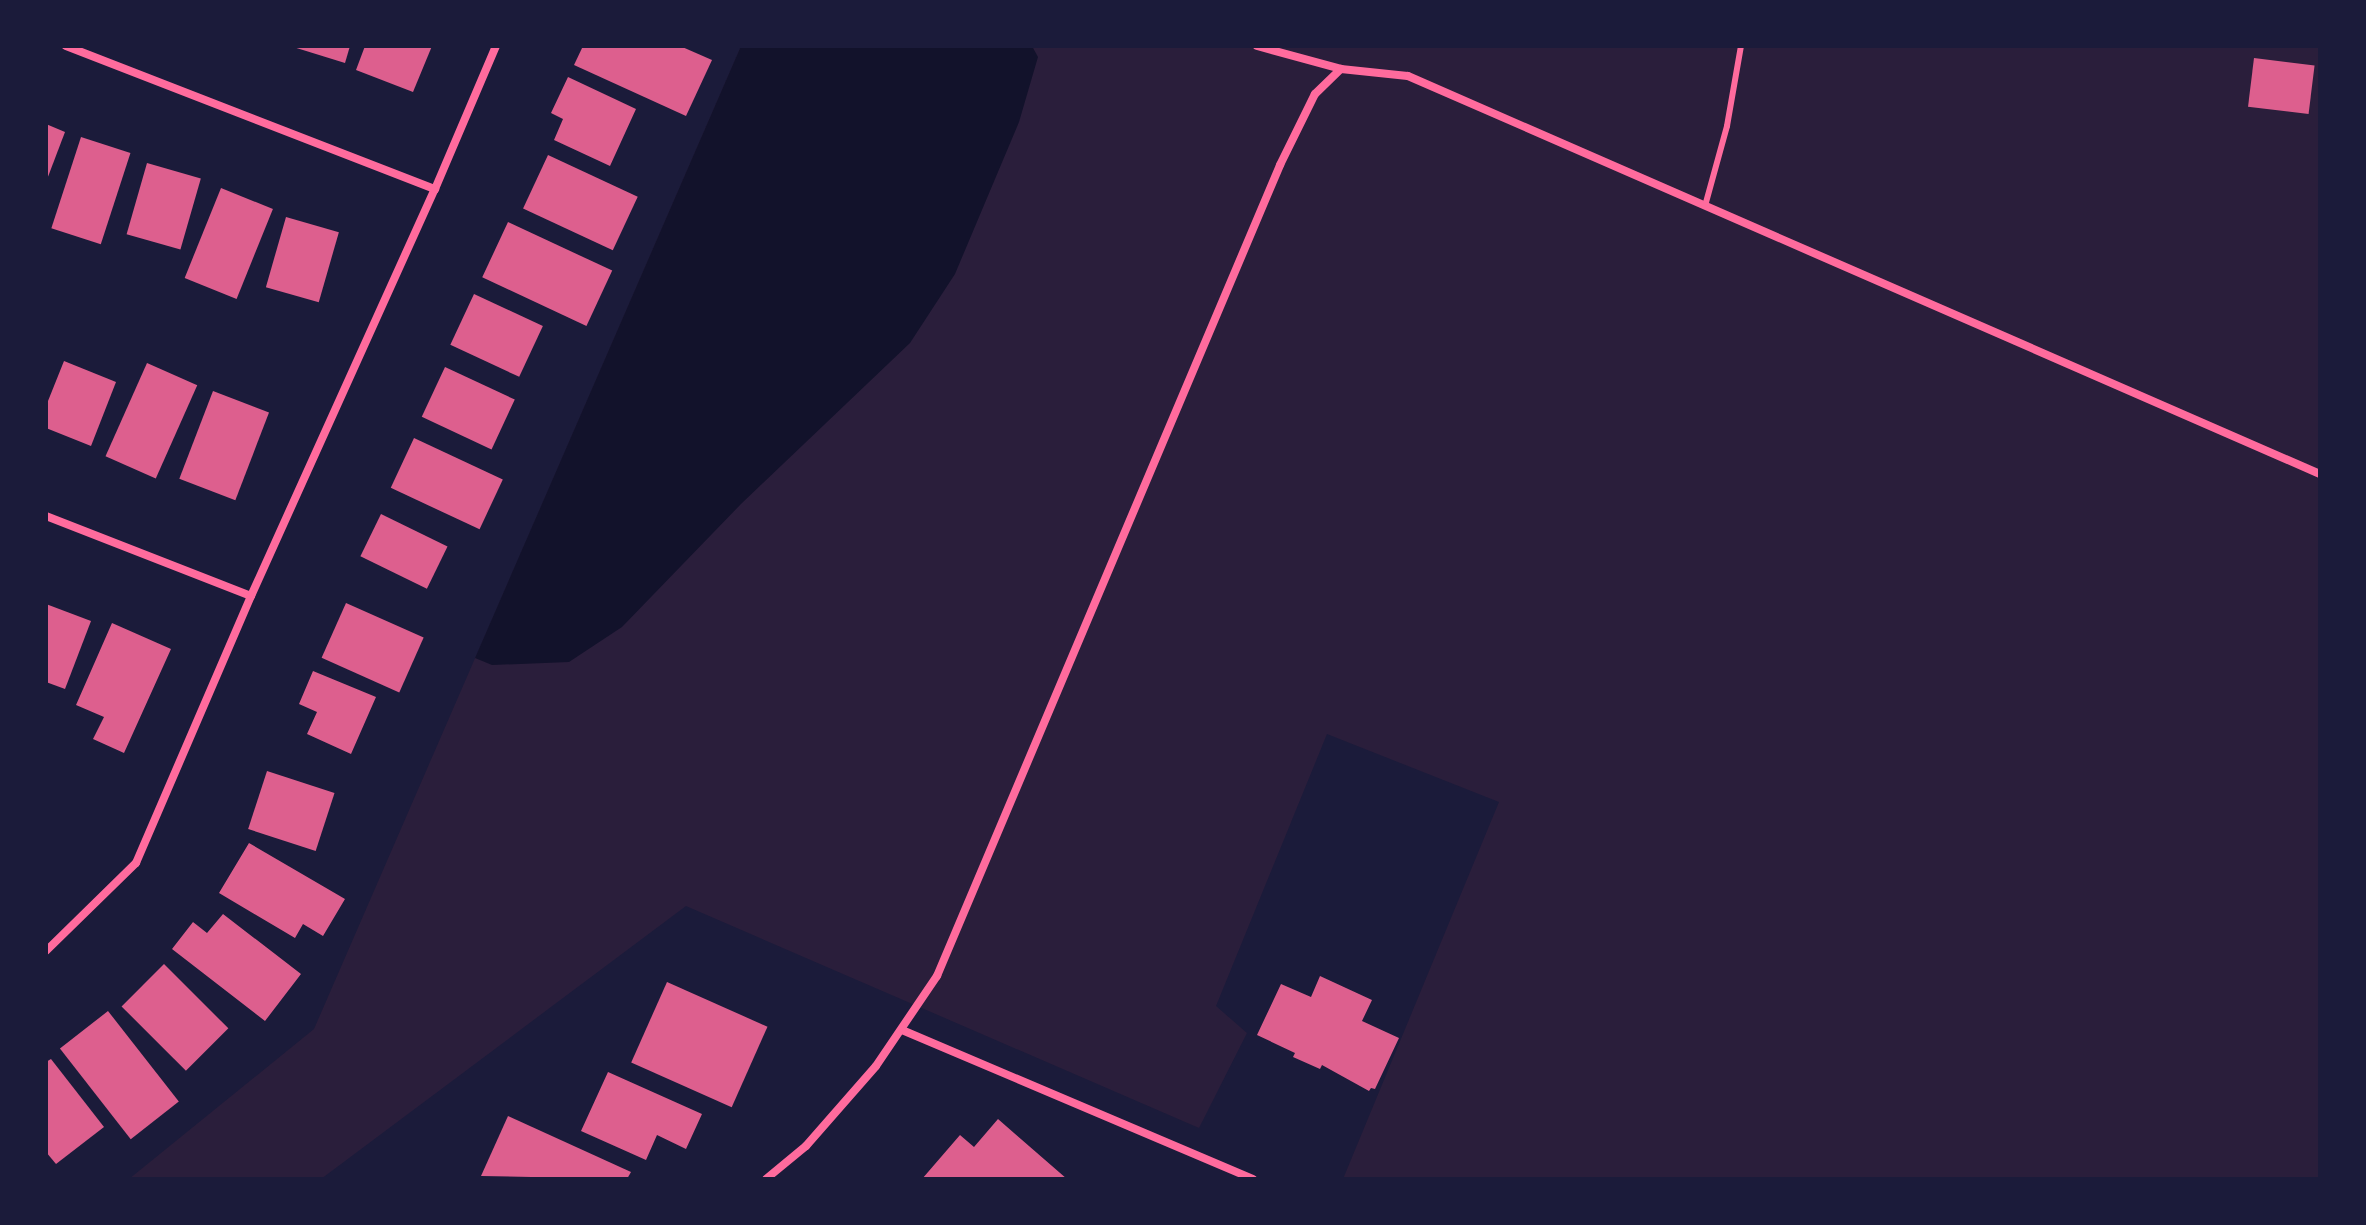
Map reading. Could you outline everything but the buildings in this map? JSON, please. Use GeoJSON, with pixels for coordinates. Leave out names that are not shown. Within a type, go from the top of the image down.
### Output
{"type":"FeatureCollection","features":[{"type":"Feature","properties":{"kind":"street"},"geometry":{"type":"LineString","coordinates":[[66,46],[435,189]]}},
{"type":"Feature","properties":{"kind":"street"},"geometry":{"type":"LineString","coordinates":[[46,951],[136,863],[251,596],[435,189],[496,46]]}},
{"type":"Feature","properties":{"kind":"street"},"geometry":{"type":"LineString","coordinates":[[1257,46],[1341,69],[1408,76],[2320,474]]}},
{"type":"Feature","properties":{"kind":"street"},"geometry":{"type":"LineString","coordinates":[[766,1179],[806,1146],[902,1030],[937,976],[1280,165],[1315,94],[1341,69]]}},
{"type":"Feature","properties":{"kind":"street"},"geometry":{"type":"LineString","coordinates":[[46,516],[251,596]]}},
{"type":"Feature","properties":{"kind":"street"},"geometry":{"type":"LineString","coordinates":[[902,1030],[1253,1179]]}},
{"type":"Feature","properties":{"kind":"lane"},"geometry":{"type":"LineString","coordinates":[[1705,206],[1727,126],[1741,46]]}},
{"type":"Feature","properties":{"kind":"shaded area"},"geometry":{"type":"Polygon","coordinates":[[[741,46],[2320,46],[2320,1179],[1343,1179],[1499,802],[1327,734],[1216,1006],[1247,1033],[1199,1128],[686,906],[321,1179],[129,1179],[314,1029],[741,46]]]}},
{"type":"Feature","properties":{"kind":"shaded area"},"geometry":{"type":"Polygon","coordinates":[[[741,46],[1032,46],[1038,57],[1019,122],[955,274],[910,343],[741,504],[622,627],[569,662],[492,665],[475,658],[741,46]]]}}]}
